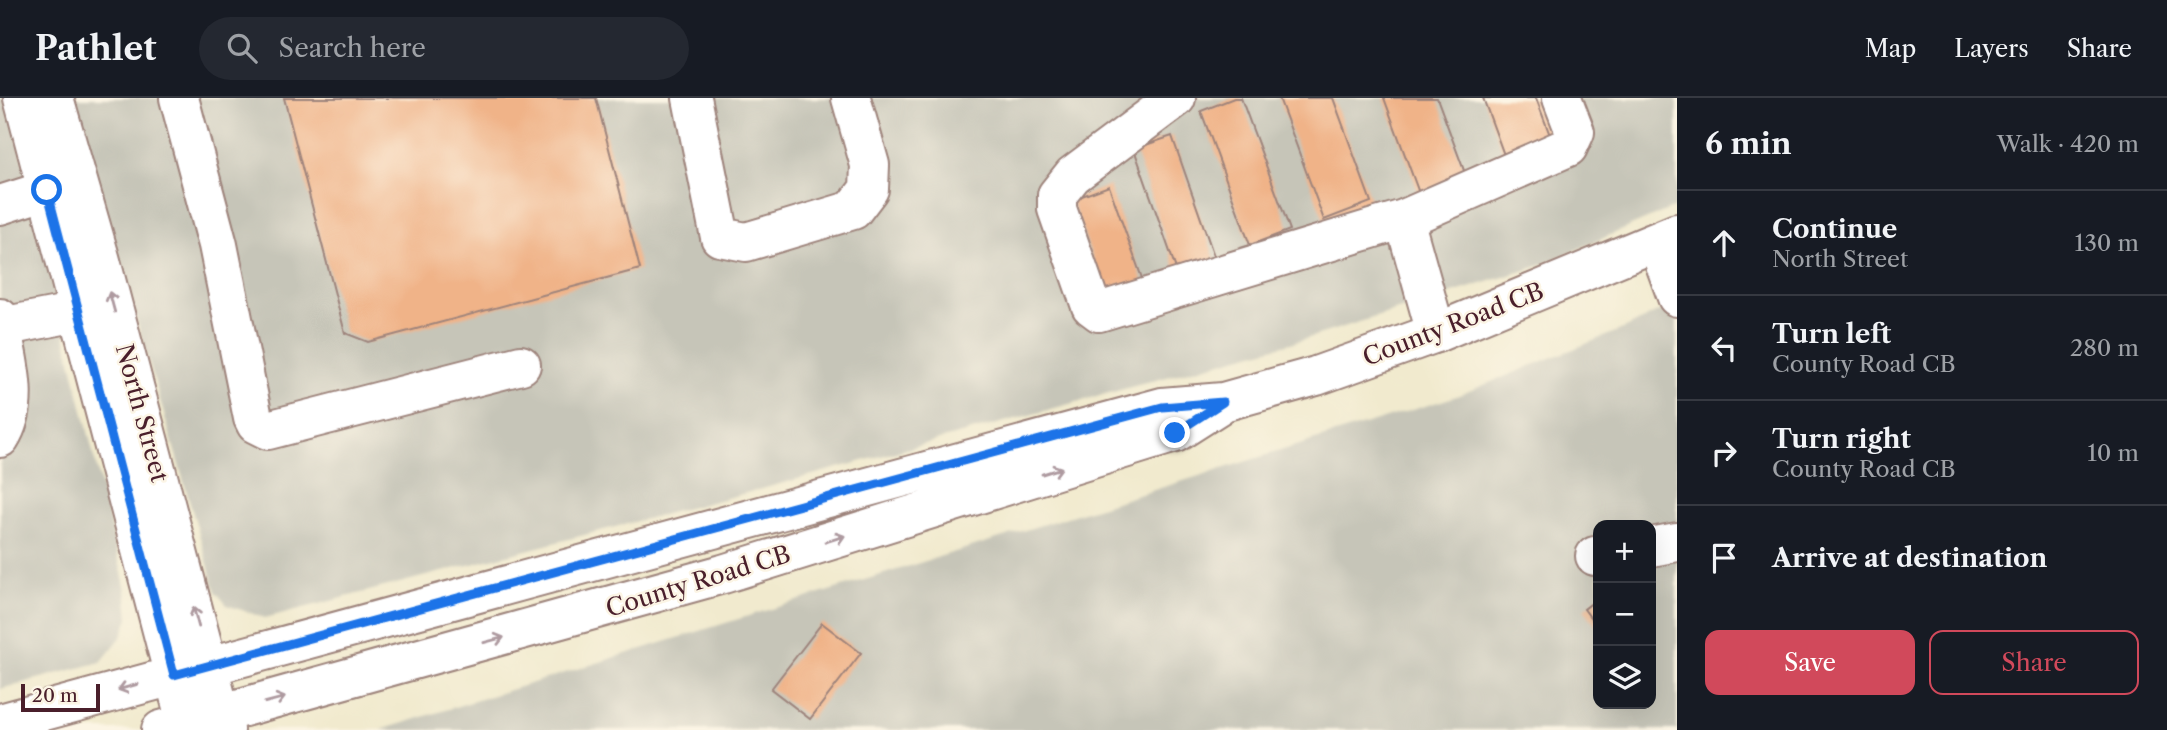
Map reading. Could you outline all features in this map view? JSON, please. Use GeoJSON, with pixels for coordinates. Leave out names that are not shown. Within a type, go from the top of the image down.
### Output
{"type":"FeatureCollection","features":[{"type":"Feature","properties":{"kind":"main road","name":"North Street"},"geometry":{"type":"LineString","coordinates":[[23,98],[78,312],[191,670]]}},
{"type":"Feature","properties":{"kind":"main road","name":"North Street"},"geometry":{"type":"LineString","coordinates":[[54,98],[101,261],[191,670],[197,725]]}},
{"type":"Feature","properties":{"kind":"main road"},"geometry":{"type":"LineString","coordinates":[[179,98],[218,245],[253,418],[262,429],[268,430],[521,365]]}},
{"type":"Feature","properties":{"kind":"main road"},"geometry":{"type":"LineString","coordinates":[[692,98],[720,237],[746,242],[853,210],[869,188],[870,165],[851,98]]}},
{"type":"Feature","properties":{"kind":"main road"},"geometry":{"type":"LineString","coordinates":[[1176,98],[1073,175],[1057,195],[1057,209],[1091,306],[1099,312],[1404,219],[1568,147],[1576,132],[1562,98]]}},
{"type":"Feature","properties":{"kind":"main road"},"geometry":{"type":"LineString","coordinates":[[0,205],[47,190]]}},
{"type":"Feature","properties":{"kind":"main road"},"geometry":{"type":"LineString","coordinates":[[1404,219],[1436,332]]}},
{"type":"Feature","properties":{"kind":"main road"},"geometry":{"type":"LineString","coordinates":[[1667,237],[1677,297]]}},
{"type":"Feature","properties":{"kind":"main road","name":"County Road CB"},"geometry":{"type":"LineString","coordinates":[[0,723],[1162,407],[1223,402],[1316,376],[1436,332],[1667,237]]}},
{"type":"Feature","properties":{"kind":"main road"},"geometry":{"type":"LineString","coordinates":[[1,435],[11,407],[11,383],[1,322],[78,312]]}},
{"type":"Feature","properties":{"kind":"main road","name":"County Road CB"},"geometry":{"type":"LineString","coordinates":[[197,725],[723,575],[1175,433],[1223,402]]}},
{"type":"Feature","properties":{"kind":"main road"},"geometry":{"type":"LineString","coordinates":[[1656,546],[1677,542]]}},
{"type":"Feature","properties":{"kind":"shaded area"},"geometry":{"type":"Polygon","coordinates":[[[0,98],[8,98],[126,590],[129,618],[122,636],[101,662],[0,689],[0,98]]]}},
{"type":"Feature","properties":{"kind":"shaded area"},"geometry":{"type":"Polygon","coordinates":[[[72,98],[1677,98],[1677,206],[1539,266],[1305,339],[765,488],[265,618],[227,605],[216,592],[72,98]]]}},
{"type":"Feature","properties":{"kind":"shaded area"},"geometry":{"type":"Polygon","coordinates":[[[1677,302],[1677,730],[381,730],[1454,397],[1628,327],[1677,302]]]}},
{"type":"Feature","properties":{"kind":"building"},"geometry":{"type":"Polygon","coordinates":[[[284,98],[596,98],[640,269],[368,342],[345,333],[284,98]]]}},
{"type":"Feature","properties":{"kind":"building"},"geometry":{"type":"Polygon","coordinates":[[[1234,98],[1241,98],[1290,230],[1250,245],[1201,111],[1234,98]]]}},
{"type":"Feature","properties":{"kind":"building"},"geometry":{"type":"Polygon","coordinates":[[[1279,98],[1333,98],[1371,202],[1324,220],[1279,98]]]}},
{"type":"Feature","properties":{"kind":"building"},"geometry":{"type":"Polygon","coordinates":[[[1384,98],[1437,98],[1466,176],[1419,193],[1384,98]]]}},
{"type":"Feature","properties":{"kind":"building"},"geometry":{"type":"Polygon","coordinates":[[[1483,98],[1536,98],[1551,138],[1504,155],[1483,98]]]}},
{"type":"Feature","properties":{"kind":"building"},"geometry":{"type":"Polygon","coordinates":[[[1172,136],[1215,259],[1177,272],[1134,149],[1172,136]]]}},
{"type":"Feature","properties":{"kind":"building"},"geometry":{"type":"Polygon","coordinates":[[[1109,186],[1144,284],[1107,297],[1071,200],[1109,186]]]}},
{"type":"Feature","properties":{"kind":"building"},"geometry":{"type":"Polygon","coordinates":[[[1593,602],[1593,621],[1584,609],[1593,602]]]}},
{"type":"Feature","properties":{"kind":"building"},"geometry":{"type":"Polygon","coordinates":[[[822,623],[861,653],[810,719],[771,689],[822,623]]]}},
{"type":"Feature","properties":{"kind":"route"},"geometry":{"type":"LineString","coordinates":[[47,190],[174,675],[1162,407],[1223,402],[1175,433]]}}]}
